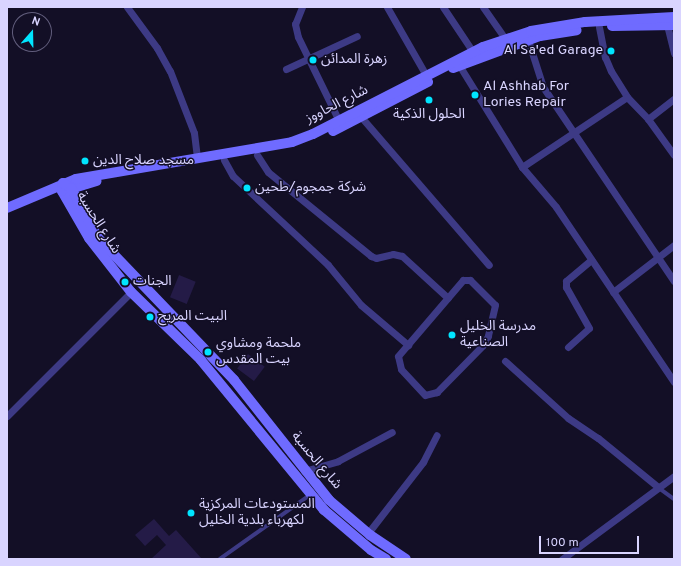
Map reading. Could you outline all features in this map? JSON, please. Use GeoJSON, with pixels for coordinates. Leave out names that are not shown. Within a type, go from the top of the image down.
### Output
{"type":"FeatureCollection","features":[{"type":"Feature","properties":{"kind":"main road"},"geometry":{"type":"LineString","coordinates":[[651,7],[654,18]]}},
{"type":"Feature","properties":{"kind":"main road","name":"شارع الحاووز"},"geometry":{"type":"LineString","coordinates":[[7,208],[103,173],[292,142],[339,121],[473,52],[505,39],[556,25],[654,18],[672,22]]}},
{"type":"Feature","properties":{"kind":"main road","name":"شارع الحاووز"},"geometry":{"type":"LineString","coordinates":[[7,214],[65,188],[109,178],[257,155],[291,148],[362,118],[459,65],[528,40],[568,31],[599,27],[672,22]]}},
{"type":"Feature","properties":{"kind":"main road","name":"شارع الحسبة"},"geometry":{"type":"LineString","coordinates":[[65,188],[106,262],[131,292],[201,360],[324,510],[371,550],[386,559]]}},
{"type":"Feature","properties":{"kind":"main road","name":"شارع الحسبة"},"geometry":{"type":"LineString","coordinates":[[65,188],[98,238],[234,380],[304,471],[329,500],[368,534],[406,559]]}},
{"type":"Feature","properties":{"kind":"street"},"geometry":{"type":"LineString","coordinates":[[127,7],[157,48],[170,71],[194,133],[197,158]]}},
{"type":"Feature","properties":{"kind":"street"},"geometry":{"type":"LineString","coordinates":[[302,7],[295,24],[298,36],[339,121]]}},
{"type":"Feature","properties":{"kind":"street"},"geometry":{"type":"LineString","coordinates":[[387,7],[426,75]]}},
{"type":"Feature","properties":{"kind":"street"},"geometry":{"type":"LineString","coordinates":[[443,7],[473,52]]}},
{"type":"Feature","properties":{"kind":"street"},"geometry":{"type":"LineString","coordinates":[[482,7],[505,39]]}},
{"type":"Feature","properties":{"kind":"street"},"geometry":{"type":"LineString","coordinates":[[672,22],[674,53]]}},
{"type":"Feature","properties":{"kind":"street"},"geometry":{"type":"LineString","coordinates":[[599,27],[605,57],[627,97],[648,119],[674,155]]}},
{"type":"Feature","properties":{"kind":"street"},"geometry":{"type":"LineString","coordinates":[[286,69],[357,36]]}},
{"type":"Feature","properties":{"kind":"street"},"geometry":{"type":"LineString","coordinates":[[528,40],[543,87],[657,258],[674,281]]}},
{"type":"Feature","properties":{"kind":"street"},"geometry":{"type":"LineString","coordinates":[[459,65],[522,167],[556,207],[674,382]]}},
{"type":"Feature","properties":{"kind":"street"},"geometry":{"type":"LineString","coordinates":[[522,167],[572,132],[627,97]]}},
{"type":"Feature","properties":{"kind":"street"},"geometry":{"type":"LineString","coordinates":[[648,119],[674,99]]}},
{"type":"Feature","properties":{"kind":"street"},"geometry":{"type":"LineString","coordinates":[[362,118],[489,265]]}},
{"type":"Feature","properties":{"kind":"street"},"geometry":{"type":"LineString","coordinates":[[257,155],[268,172],[371,256],[376,258],[393,254],[402,256],[448,298]]}},
{"type":"Feature","properties":{"kind":"street"},"geometry":{"type":"LineString","coordinates":[[224,160],[233,176],[328,265],[361,305],[408,345]]}},
{"type":"Feature","properties":{"kind":"street"},"geometry":{"type":"LineString","coordinates":[[613,292],[674,245]]}},
{"type":"Feature","properties":{"kind":"street"},"geometry":{"type":"LineString","coordinates":[[568,347],[589,328],[566,287],[566,281],[591,260]]}},
{"type":"Feature","properties":{"kind":"street"},"geometry":{"type":"LineString","coordinates":[[468,279],[494,302],[496,310],[484,345],[439,391],[429,396],[422,394],[398,365],[399,354],[448,298],[461,281],[468,279]]}},
{"type":"Feature","properties":{"kind":"street"},"geometry":{"type":"LineString","coordinates":[[7,416],[131,292]]}},
{"type":"Feature","properties":{"kind":"street"},"geometry":{"type":"LineString","coordinates":[[505,361],[568,418],[598,438],[658,487]]}},
{"type":"Feature","properties":{"kind":"street"},"geometry":{"type":"LineString","coordinates":[[304,471],[338,461],[392,432]]}},
{"type":"Feature","properties":{"kind":"street"},"geometry":{"type":"LineString","coordinates":[[368,534],[423,462],[437,434]]}},
{"type":"Feature","properties":{"kind":"street"},"geometry":{"type":"LineString","coordinates":[[562,559],[674,476]]}},
{"type":"Feature","properties":{"kind":"lane"},"geometry":{"type":"LineString","coordinates":[[658,487],[674,498]]}},
{"type":"Feature","properties":{"kind":"lane"},"geometry":{"type":"LineString","coordinates":[[220,559],[311,494]]}},
{"type":"Feature","properties":{"kind":"building"},"geometry":{"type":"Polygon","coordinates":[[[179,275],[196,282],[187,304],[170,297],[179,275]]]}},
{"type":"Feature","properties":{"kind":"building"},"geometry":{"type":"Polygon","coordinates":[[[248,354],[265,367],[254,381],[237,368],[248,354]]]}},
{"type":"Feature","properties":{"kind":"building"},"geometry":{"type":"Polygon","coordinates":[[[154,519],[169,536],[176,530],[202,559],[151,559],[166,545],[157,535],[145,546],[135,535],[154,519]]]}},
{"type":"Feature","properties":{"kind":"place","name":"Al Sa'ed Garage"},"geometry":{"type":"Point","coordinates":[611,51]}},
{"type":"Feature","properties":{"kind":"place","name":"زهرة المدائن"},"geometry":{"type":"Point","coordinates":[313,60]}},
{"type":"Feature","properties":{"kind":"place","name":"Al Ashhab For Lories Repair"},"geometry":{"type":"Point","coordinates":[475,95]}},
{"type":"Feature","properties":{"kind":"place","name":"الحلول الذكية"},"geometry":{"type":"Point","coordinates":[429,100]}},
{"type":"Feature","properties":{"kind":"place","name":"مسجد صلاح الدين"},"geometry":{"type":"Point","coordinates":[85,161]}},
{"type":"Feature","properties":{"kind":"place","name":"شركة جمجوم/طحين"},"geometry":{"type":"Point","coordinates":[247,188]}},
{"type":"Feature","properties":{"kind":"place","name":"الجنات"},"geometry":{"type":"Point","coordinates":[125,282]}},
{"type":"Feature","properties":{"kind":"place","name":"البيت المريح"},"geometry":{"type":"Point","coordinates":[150,317]}},
{"type":"Feature","properties":{"kind":"place","name":"مدرسة الخليل الصناعية"},"geometry":{"type":"Point","coordinates":[452,335]}},
{"type":"Feature","properties":{"kind":"place","name":"ملحمة ومشاوي بيت المقدس"},"geometry":{"type":"Point","coordinates":[208,352]}},
{"type":"Feature","properties":{"kind":"place","name":"المستودعات المركزية لكهرباء بلدية الخليل"},"geometry":{"type":"Point","coordinates":[191,513]}}]}
